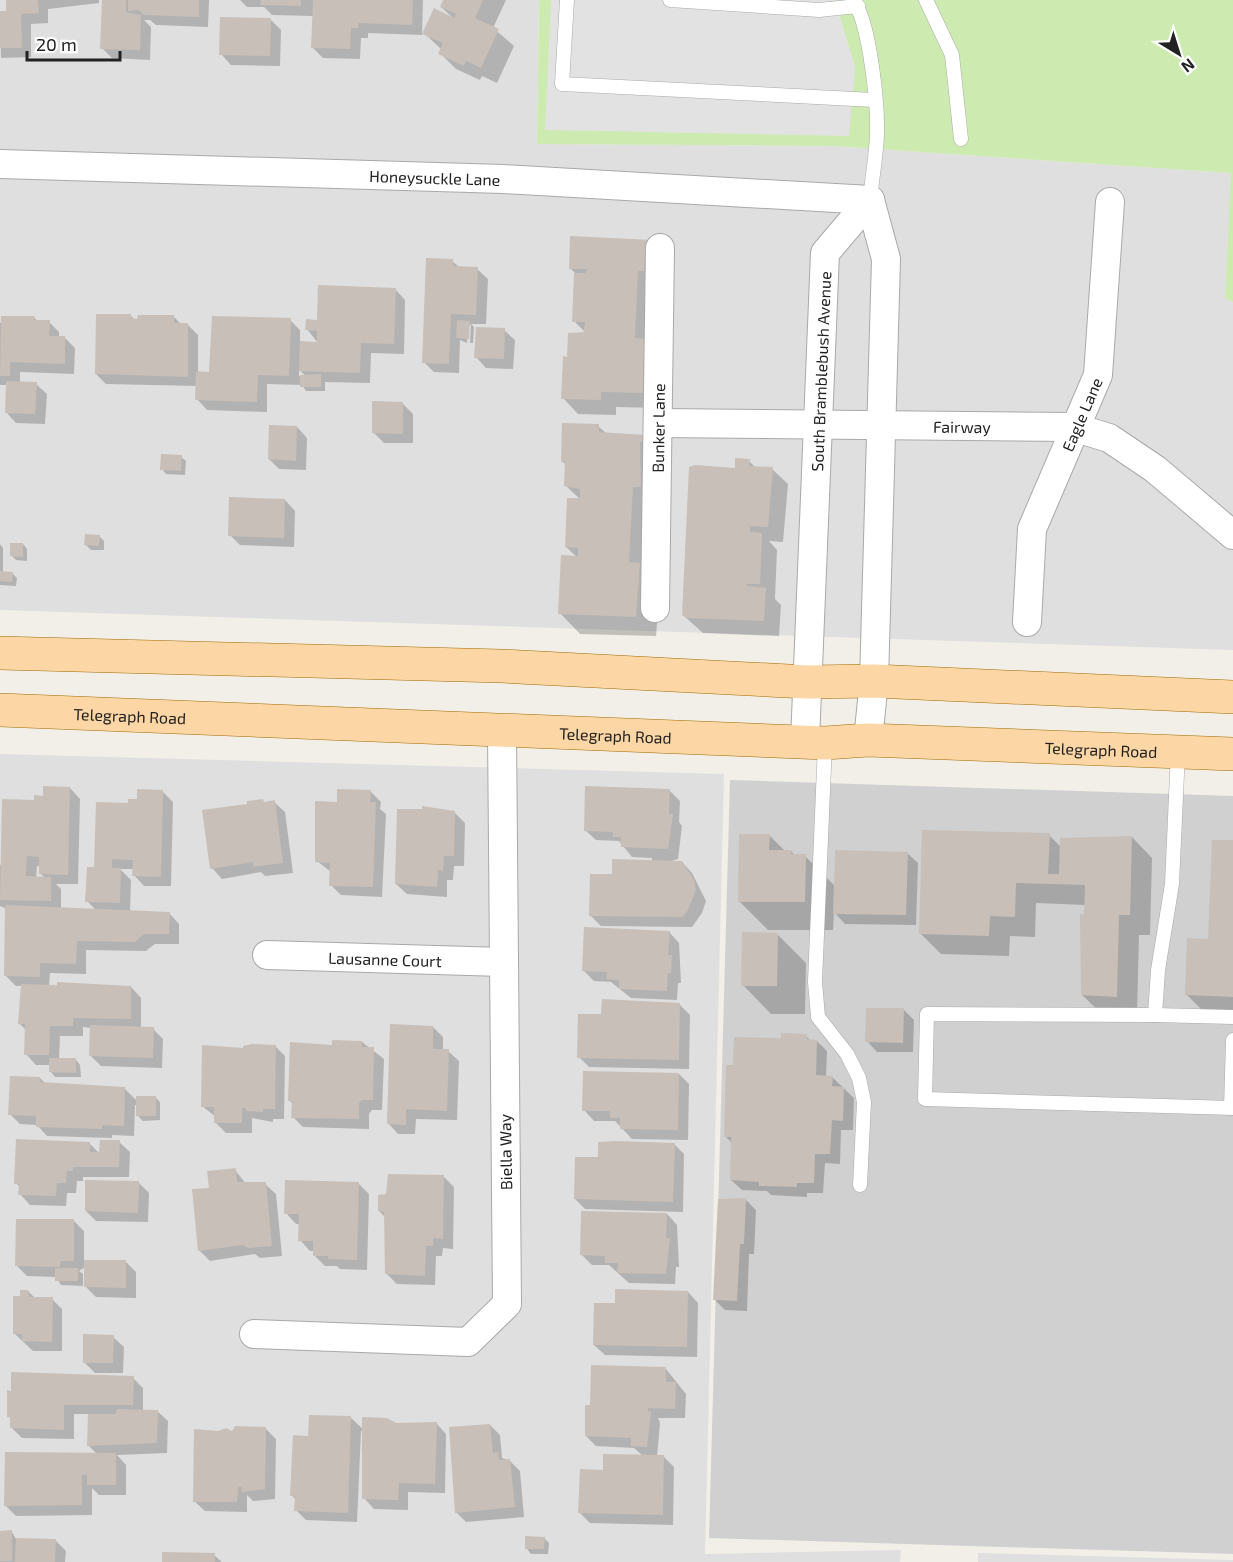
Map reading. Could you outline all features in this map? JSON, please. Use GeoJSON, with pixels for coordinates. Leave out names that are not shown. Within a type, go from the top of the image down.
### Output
{"type":"FeatureCollection","features":[{"type":"Feature","properties":{"kind":"main road"},"geometry":{"type":"LineString","coordinates":[[0,652],[501,666],[807,682],[874,681],[1233,697]]}},
{"type":"Feature","properties":{"kind":"main road","name":"Telegraph Road"},"geometry":{"type":"LineString","coordinates":[[0,710],[502,732],[815,742],[868,741],[1233,754]]}},
{"type":"Feature","properties":{"kind":"street","name":"Honeysuckle Lane"},"geometry":{"type":"LineString","coordinates":[[0,164],[503,179],[870,200]]}},
{"type":"Feature","properties":{"kind":"street","name":"South Bramblebush Avenue"},"geometry":{"type":"LineString","coordinates":[[815,742],[807,682],[825,253],[870,200]]}},
{"type":"Feature","properties":{"kind":"street"},"geometry":{"type":"LineString","coordinates":[[868,741],[874,681],[886,259],[870,200]]}},
{"type":"Feature","properties":{"kind":"street","name":"Eagle Lane"},"geometry":{"type":"LineString","coordinates":[[1027,622],[1032,529],[1098,375],[1110,202]]}},
{"type":"Feature","properties":{"kind":"street","name":"Bunker Lane"},"geometry":{"type":"LineString","coordinates":[[656,608],[660,248]]}},
{"type":"Feature","properties":{"kind":"street","name":"Fairway"},"geometry":{"type":"LineString","coordinates":[[658,423],[881,427],[929,424],[1076,428],[1109,438],[1155,469],[1233,535]]}},
{"type":"Feature","properties":{"kind":"street","name":"Biella Way"},"geometry":{"type":"LineString","coordinates":[[254,1335],[468,1342],[507,1304],[502,732]]}},
{"type":"Feature","properties":{"kind":"street","name":"Lausanne Court"},"geometry":{"type":"LineString","coordinates":[[267,955],[503,962]]}},
{"type":"Feature","properties":{"kind":"lane"},"geometry":{"type":"LineString","coordinates":[[567,0],[562,84],[874,100]]}},
{"type":"Feature","properties":{"kind":"lane"},"geometry":{"type":"LineString","coordinates":[[670,0],[819,10],[855,3],[872,67],[877,134],[870,200]]}},
{"type":"Feature","properties":{"kind":"lane"},"geometry":{"type":"LineString","coordinates":[[926,0],[952,56],[961,140]]}},
{"type":"Feature","properties":{"kind":"lane"},"geometry":{"type":"LineString","coordinates":[[815,742],[815,982],[818,1017],[847,1054],[859,1078],[864,1102],[860,1185]]}},
{"type":"Feature","properties":{"kind":"lane"},"geometry":{"type":"LineString","coordinates":[[1155,1015],[1158,970],[1172,884],[1178,752]]}},
{"type":"Feature","properties":{"kind":"lane"},"geometry":{"type":"LineString","coordinates":[[1233,1017],[927,1014],[925,1098],[1232,1108],[1233,1040]]}},
{"type":"Feature","properties":{"kind":"shaded area"},"geometry":{"type":"Polygon","coordinates":[[[0,0],[539,0],[537,144],[833,146],[1232,173],[1225,298],[1233,302],[1233,650],[0,610],[0,0]]]}},
{"type":"Feature","properties":{"kind":"shaded area"},"geometry":{"type":"Polygon","coordinates":[[[551,0],[835,0],[855,67],[849,136],[545,130],[551,0]]]}},
{"type":"Feature","properties":{"kind":"shaded area"},"geometry":{"type":"Polygon","coordinates":[[[0,754],[724,774],[705,1554],[901,1550],[900,1562],[0,1562],[0,754]]]}},
{"type":"Feature","properties":{"kind":"shaded area"},"geometry":{"type":"Polygon","coordinates":[[[730,780],[1233,796],[1233,1554],[709,1538],[730,780]]]}},
{"type":"Feature","properties":{"kind":"shaded area"},"geometry":{"type":"Polygon","coordinates":[[[978,1553],[1233,1560],[1233,1562],[978,1562],[978,1553]]]}},
{"type":"Feature","properties":{"kind":"green space"},"geometry":{"type":"Polygon","coordinates":[[[539,0],[1233,0],[1233,302],[1225,298],[1231,173],[833,146],[537,144],[539,0]]]}},
{"type":"Feature","properties":{"kind":"building"},"geometry":{"type":"Polygon","coordinates":[[[6,0],[38,0],[39,13],[21,14],[22,48],[0,48],[0,11],[6,11],[6,0]]]}},
{"type":"Feature","properties":{"kind":"building"},"geometry":{"type":"Polygon","coordinates":[[[102,0],[126,0],[126,12],[141,15],[140,50],[100,49],[102,0]]]}},
{"type":"Feature","properties":{"kind":"building"},"geometry":{"type":"Polygon","coordinates":[[[128,0],[199,0],[199,17],[144,15],[138,10],[128,11],[128,0]]]}},
{"type":"Feature","properties":{"kind":"building"},"geometry":{"type":"Polygon","coordinates":[[[261,0],[301,0],[301,6],[260,5],[261,0]]]}},
{"type":"Feature","properties":{"kind":"building"},"geometry":{"type":"Polygon","coordinates":[[[313,0],[413,0],[412,25],[358,23],[358,28],[351,28],[350,49],[311,48],[313,0]]]}},
{"type":"Feature","properties":{"kind":"building"},"geometry":{"type":"Polygon","coordinates":[[[443,0],[483,0],[475,18],[499,29],[481,68],[466,61],[464,66],[438,54],[443,43],[422,34],[434,8],[454,18],[456,14],[440,7],[443,0]]]}},
{"type":"Feature","properties":{"kind":"building"},"geometry":{"type":"Polygon","coordinates":[[[220,17],[271,18],[270,56],[219,55],[220,17]]]}},
{"type":"Feature","properties":{"kind":"building"},"geometry":{"type":"Polygon","coordinates":[[[570,236],[652,240],[645,258],[644,271],[638,271],[635,338],[645,339],[643,393],[601,392],[601,400],[561,399],[563,356],[567,357],[568,333],[584,332],[585,322],[572,322],[574,273],[586,273],[587,269],[569,269],[570,236]]]}},
{"type":"Feature","properties":{"kind":"building"},"geometry":{"type":"Polygon","coordinates":[[[426,258],[453,259],[453,266],[478,267],[476,315],[451,314],[449,364],[422,363],[426,258]]]}},
{"type":"Feature","properties":{"kind":"building"},"geometry":{"type":"Polygon","coordinates":[[[318,285],[396,288],[394,344],[361,343],[360,373],[299,371],[300,341],[317,342],[317,331],[305,330],[306,319],[317,320],[318,285]]]}},
{"type":"Feature","properties":{"kind":"building"},"geometry":{"type":"Polygon","coordinates":[[[96,314],[131,314],[131,318],[137,319],[138,315],[174,315],[174,323],[188,323],[188,377],[95,374],[96,314]]]}},
{"type":"Feature","properties":{"kind":"building"},"geometry":{"type":"Polygon","coordinates":[[[1,316],[35,316],[34,320],[50,320],[49,336],[65,336],[65,364],[10,362],[10,376],[0,376],[1,316]]]}},
{"type":"Feature","properties":{"kind":"building"},"geometry":{"type":"Polygon","coordinates":[[[212,316],[291,318],[289,376],[258,375],[257,402],[195,400],[196,371],[209,372],[212,316]]]}},
{"type":"Feature","properties":{"kind":"building"},"geometry":{"type":"Polygon","coordinates":[[[457,320],[470,321],[469,339],[456,338],[457,320]]]}},
{"type":"Feature","properties":{"kind":"building"},"geometry":{"type":"Polygon","coordinates":[[[476,327],[505,328],[504,359],[474,358],[476,327]]]}},
{"type":"Feature","properties":{"kind":"building"},"geometry":{"type":"Polygon","coordinates":[[[321,374],[321,387],[300,387],[300,375],[321,374]]]}},
{"type":"Feature","properties":{"kind":"building"},"geometry":{"type":"Polygon","coordinates":[[[6,381],[37,382],[35,414],[5,413],[6,381]]]}},
{"type":"Feature","properties":{"kind":"building"},"geometry":{"type":"Polygon","coordinates":[[[372,401],[403,402],[403,434],[372,433],[372,401]]]}},
{"type":"Feature","properties":{"kind":"building"},"geometry":{"type":"Polygon","coordinates":[[[562,423],[599,424],[599,432],[645,435],[645,442],[640,442],[641,487],[633,487],[629,562],[640,563],[636,617],[558,614],[561,555],[578,556],[578,548],[565,547],[567,498],[580,498],[580,489],[564,486],[565,461],[561,462],[562,423]]]}},
{"type":"Feature","properties":{"kind":"building"},"geometry":{"type":"Polygon","coordinates":[[[269,425],[297,426],[296,461],[268,459],[269,425]]]}},
{"type":"Feature","properties":{"kind":"building"},"geometry":{"type":"Polygon","coordinates":[[[161,454],[182,455],[181,471],[160,470],[161,454]]]}},
{"type":"Feature","properties":{"kind":"building"},"geometry":{"type":"Polygon","coordinates":[[[735,458],[750,459],[749,466],[773,467],[768,527],[750,526],[750,532],[762,533],[760,584],[747,584],[747,586],[766,588],[764,621],[686,618],[682,615],[689,467],[695,465],[735,468],[735,458]]]}},
{"type":"Feature","properties":{"kind":"building"},"geometry":{"type":"Polygon","coordinates":[[[229,497],[285,499],[284,538],[228,536],[229,497]]]}},
{"type":"Feature","properties":{"kind":"building"},"geometry":{"type":"Polygon","coordinates":[[[85,534],[100,535],[99,546],[84,545],[85,534]]]}},
{"type":"Feature","properties":{"kind":"building"},"geometry":{"type":"Polygon","coordinates":[[[10,543],[23,543],[23,557],[10,556],[10,543]]]}},
{"type":"Feature","properties":{"kind":"building"},"geometry":{"type":"Polygon","coordinates":[[[0,571],[13,572],[12,582],[0,581],[0,571]]]}},
{"type":"Feature","properties":{"kind":"building"},"geometry":{"type":"Polygon","coordinates":[[[43,786],[70,787],[68,875],[39,874],[39,857],[27,856],[26,876],[51,877],[51,901],[0,900],[2,799],[34,800],[34,795],[43,796],[43,786]]]}},
{"type":"Feature","properties":{"kind":"building"},"geometry":{"type":"Polygon","coordinates":[[[585,786],[670,789],[669,814],[673,814],[668,849],[621,847],[621,837],[613,837],[613,832],[584,831],[585,786]]]}},
{"type":"Feature","properties":{"kind":"building"},"geometry":{"type":"Polygon","coordinates":[[[137,789],[163,790],[161,877],[132,876],[133,860],[112,859],[112,868],[121,868],[120,903],[85,902],[87,867],[94,867],[96,802],[128,803],[128,799],[137,799],[137,789]]]}},
{"type":"Feature","properties":{"kind":"building"},"geometry":{"type":"Polygon","coordinates":[[[337,789],[371,790],[370,802],[376,802],[373,887],[329,886],[330,863],[315,862],[315,801],[337,802],[337,789]]]}},
{"type":"Feature","properties":{"kind":"building"},"geometry":{"type":"Polygon","coordinates":[[[263,799],[264,802],[275,800],[283,863],[253,867],[253,862],[210,869],[202,810],[247,804],[247,801],[263,799]]]}},
{"type":"Feature","properties":{"kind":"building"},"geometry":{"type":"Polygon","coordinates":[[[422,806],[455,811],[454,856],[444,856],[443,871],[438,870],[437,887],[395,884],[397,809],[422,809],[422,806]]]}},
{"type":"Feature","properties":{"kind":"building"},"geometry":{"type":"Polygon","coordinates":[[[922,830],[1050,833],[1048,874],[1059,874],[1060,838],[1132,836],[1130,915],[1119,915],[1117,997],[1081,995],[1080,914],[1084,914],[1085,885],[1016,883],[1015,917],[990,916],[989,936],[919,934],[922,830]]]}},
{"type":"Feature","properties":{"kind":"building"},"geometry":{"type":"Polygon","coordinates":[[[739,834],[770,834],[769,850],[792,850],[791,854],[806,854],[805,902],[738,902],[739,834]]]}},
{"type":"Feature","properties":{"kind":"building"},"geometry":{"type":"Polygon","coordinates":[[[1212,840],[1233,840],[1233,997],[1185,995],[1187,938],[1208,939],[1212,840]]]}},
{"type":"Feature","properties":{"kind":"building"},"geometry":{"type":"Polygon","coordinates":[[[835,850],[908,852],[906,915],[833,914],[835,850]]]}},
{"type":"Feature","properties":{"kind":"building"},"geometry":{"type":"Polygon","coordinates":[[[612,859],[682,861],[694,880],[696,890],[687,912],[682,917],[589,916],[590,874],[612,874],[612,859]]]}},
{"type":"Feature","properties":{"kind":"building"},"geometry":{"type":"Polygon","coordinates":[[[5,905],[170,912],[169,934],[144,934],[135,942],[77,941],[76,964],[40,963],[40,977],[4,976],[5,905]]]}},
{"type":"Feature","properties":{"kind":"building"},"geometry":{"type":"Polygon","coordinates":[[[584,927],[670,931],[668,955],[672,955],[667,991],[619,989],[619,980],[606,979],[607,972],[582,971],[584,927]]]}},
{"type":"Feature","properties":{"kind":"building"},"geometry":{"type":"Polygon","coordinates":[[[742,932],[778,933],[777,986],[741,986],[742,932]]]}},
{"type":"Feature","properties":{"kind":"building"},"geometry":{"type":"Polygon","coordinates":[[[57,982],[131,986],[131,1019],[73,1018],[73,1026],[50,1026],[49,1055],[24,1055],[25,1024],[18,1024],[21,984],[57,985],[57,982]]]}},
{"type":"Feature","properties":{"kind":"building"},"geometry":{"type":"Polygon","coordinates":[[[602,999],[680,1003],[679,1060],[577,1058],[578,1014],[601,1014],[602,999]]]}},
{"type":"Feature","properties":{"kind":"building"},"geometry":{"type":"Polygon","coordinates":[[[866,1008],[904,1008],[903,1043],[865,1042],[866,1008]]]}},
{"type":"Feature","properties":{"kind":"building"},"geometry":{"type":"Polygon","coordinates":[[[390,1024],[433,1026],[433,1049],[449,1049],[447,1111],[406,1109],[406,1125],[387,1124],[390,1024]]]}},
{"type":"Feature","properties":{"kind":"building"},"geometry":{"type":"Polygon","coordinates":[[[90,1025],[154,1027],[153,1058],[89,1056],[90,1025]]]}},
{"type":"Feature","properties":{"kind":"building"},"geometry":{"type":"Polygon","coordinates":[[[781,1033],[807,1034],[807,1039],[817,1040],[816,1075],[833,1076],[832,1086],[844,1087],[843,1121],[832,1120],[830,1154],[815,1154],[814,1183],[797,1183],[797,1187],[759,1186],[759,1182],[730,1180],[731,1137],[724,1137],[726,1065],[733,1065],[734,1037],[781,1038],[781,1033]]]}},
{"type":"Feature","properties":{"kind":"building"},"geometry":{"type":"Polygon","coordinates":[[[332,1040],[362,1041],[362,1047],[374,1047],[373,1100],[362,1100],[359,1103],[359,1119],[291,1118],[292,1101],[288,1101],[290,1042],[332,1045],[332,1040]]]}},
{"type":"Feature","properties":{"kind":"building"},"geometry":{"type":"Polygon","coordinates":[[[202,1045],[243,1048],[243,1046],[276,1045],[275,1109],[263,1109],[263,1112],[246,1111],[246,1108],[242,1108],[242,1123],[214,1123],[214,1107],[201,1107],[202,1045]]]}},
{"type":"Feature","properties":{"kind":"building"},"geometry":{"type":"Polygon","coordinates":[[[49,1058],[76,1058],[76,1073],[49,1072],[49,1058]]]}},
{"type":"Feature","properties":{"kind":"building"},"geometry":{"type":"Polygon","coordinates":[[[583,1071],[679,1073],[678,1130],[620,1129],[620,1118],[610,1118],[610,1111],[582,1111],[583,1071]]]}},
{"type":"Feature","properties":{"kind":"building"},"geometry":{"type":"Polygon","coordinates":[[[10,1076],[40,1077],[40,1082],[125,1087],[124,1126],[102,1125],[102,1129],[36,1127],[36,1116],[8,1115],[10,1076]]]}},
{"type":"Feature","properties":{"kind":"building"},"geometry":{"type":"Polygon","coordinates":[[[136,1096],[156,1096],[156,1116],[136,1116],[136,1096]]]}},
{"type":"Feature","properties":{"kind":"building"},"geometry":{"type":"Polygon","coordinates":[[[16,1139],[90,1142],[90,1152],[99,1152],[100,1140],[120,1140],[119,1167],[73,1167],[73,1171],[67,1171],[66,1183],[57,1183],[56,1196],[18,1195],[19,1184],[14,1184],[16,1139]]]}},
{"type":"Feature","properties":{"kind":"building"},"geometry":{"type":"Polygon","coordinates":[[[598,1142],[675,1143],[673,1202],[574,1199],[575,1157],[598,1157],[598,1142]]]}},
{"type":"Feature","properties":{"kind":"building"},"geometry":{"type":"Polygon","coordinates":[[[236,1168],[237,1182],[266,1182],[272,1246],[248,1248],[243,1245],[198,1251],[192,1189],[209,1188],[207,1171],[236,1168]]]}},
{"type":"Feature","properties":{"kind":"building"},"geometry":{"type":"Polygon","coordinates":[[[388,1174],[444,1175],[443,1239],[433,1238],[433,1246],[426,1246],[425,1276],[385,1274],[384,1212],[378,1211],[378,1195],[386,1194],[388,1174]]]}},
{"type":"Feature","properties":{"kind":"building"},"geometry":{"type":"Polygon","coordinates":[[[85,1180],[139,1181],[138,1213],[85,1211],[85,1180]]]}},
{"type":"Feature","properties":{"kind":"building"},"geometry":{"type":"Polygon","coordinates":[[[285,1180],[359,1182],[357,1260],[313,1256],[313,1241],[298,1241],[299,1214],[284,1214],[285,1180]]]}},
{"type":"Feature","properties":{"kind":"building"},"geometry":{"type":"Polygon","coordinates":[[[746,1198],[744,1244],[740,1244],[737,1301],[713,1300],[718,1199],[746,1198]]]}},
{"type":"Feature","properties":{"kind":"building"},"geometry":{"type":"Polygon","coordinates":[[[581,1211],[667,1213],[666,1238],[670,1238],[666,1274],[617,1273],[618,1263],[605,1263],[605,1256],[580,1255],[581,1211]]]}},
{"type":"Feature","properties":{"kind":"building"},"geometry":{"type":"Polygon","coordinates":[[[16,1219],[74,1219],[74,1261],[61,1261],[60,1267],[15,1266],[16,1219]]]}},
{"type":"Feature","properties":{"kind":"building"},"geometry":{"type":"Polygon","coordinates":[[[84,1260],[126,1260],[126,1288],[84,1287],[84,1260]]]}},
{"type":"Feature","properties":{"kind":"building"},"geometry":{"type":"Polygon","coordinates":[[[55,1268],[78,1268],[78,1281],[55,1281],[55,1268]]]}},
{"type":"Feature","properties":{"kind":"building"},"geometry":{"type":"Polygon","coordinates":[[[615,1289],[688,1291],[687,1347],[593,1345],[594,1303],[615,1303],[615,1289]]]}},
{"type":"Feature","properties":{"kind":"building"},"geometry":{"type":"Polygon","coordinates":[[[20,1290],[28,1290],[29,1297],[53,1297],[52,1342],[22,1341],[22,1334],[13,1334],[13,1296],[20,1296],[20,1290]]]}},
{"type":"Feature","properties":{"kind":"building"},"geometry":{"type":"Polygon","coordinates":[[[83,1334],[114,1335],[113,1363],[83,1363],[83,1334]]]}},
{"type":"Feature","properties":{"kind":"building"},"geometry":{"type":"Polygon","coordinates":[[[591,1365],[666,1367],[666,1382],[676,1382],[675,1409],[648,1408],[648,1412],[651,1411],[647,1447],[631,1446],[631,1438],[585,1436],[585,1405],[590,1405],[591,1365]]]}},
{"type":"Feature","properties":{"kind":"building"},"geometry":{"type":"Polygon","coordinates":[[[11,1372],[134,1376],[133,1405],[64,1405],[64,1430],[10,1428],[10,1417],[7,1417],[7,1390],[11,1391],[11,1372]]]}},
{"type":"Feature","properties":{"kind":"building"},"geometry":{"type":"Polygon","coordinates":[[[117,1409],[158,1410],[157,1443],[87,1446],[88,1414],[116,1414],[117,1409]]]}},
{"type":"Feature","properties":{"kind":"building"},"geometry":{"type":"Polygon","coordinates":[[[309,1415],[351,1416],[348,1513],[294,1511],[295,1496],[290,1496],[293,1435],[308,1436],[309,1415]]]}},
{"type":"Feature","properties":{"kind":"building"},"geometry":{"type":"Polygon","coordinates":[[[362,1417],[387,1418],[396,1423],[437,1422],[435,1484],[399,1483],[398,1500],[362,1499],[362,1417]]]}},
{"type":"Feature","properties":{"kind":"building"},"geometry":{"type":"Polygon","coordinates":[[[490,1424],[493,1453],[498,1452],[499,1460],[510,1459],[515,1507],[455,1513],[449,1427],[490,1424]]]}},
{"type":"Feature","properties":{"kind":"building"},"geometry":{"type":"Polygon","coordinates":[[[235,1426],[266,1427],[265,1489],[241,1492],[242,1487],[238,1487],[237,1502],[193,1502],[194,1429],[218,1431],[226,1428],[232,1431],[235,1426]]]}},
{"type":"Feature","properties":{"kind":"building"},"geometry":{"type":"Polygon","coordinates":[[[5,1452],[116,1453],[116,1485],[87,1485],[87,1475],[82,1475],[82,1505],[4,1506],[5,1452]]]}},
{"type":"Feature","properties":{"kind":"building"},"geometry":{"type":"Polygon","coordinates":[[[603,1454],[664,1455],[663,1515],[578,1513],[580,1469],[603,1470],[603,1454]]]}},
{"type":"Feature","properties":{"kind":"building"},"geometry":{"type":"Polygon","coordinates":[[[12,1530],[12,1561],[0,1561],[0,1531],[12,1530]]]}},
{"type":"Feature","properties":{"kind":"building"},"geometry":{"type":"Polygon","coordinates":[[[525,1536],[545,1537],[544,1549],[525,1549],[525,1536]]]}},
{"type":"Feature","properties":{"kind":"building"},"geometry":{"type":"Polygon","coordinates":[[[16,1538],[56,1539],[55,1562],[15,1562],[16,1538]]]}},
{"type":"Feature","properties":{"kind":"building"},"geometry":{"type":"Polygon","coordinates":[[[162,1552],[215,1553],[215,1562],[162,1562],[162,1552]]]}}]}
